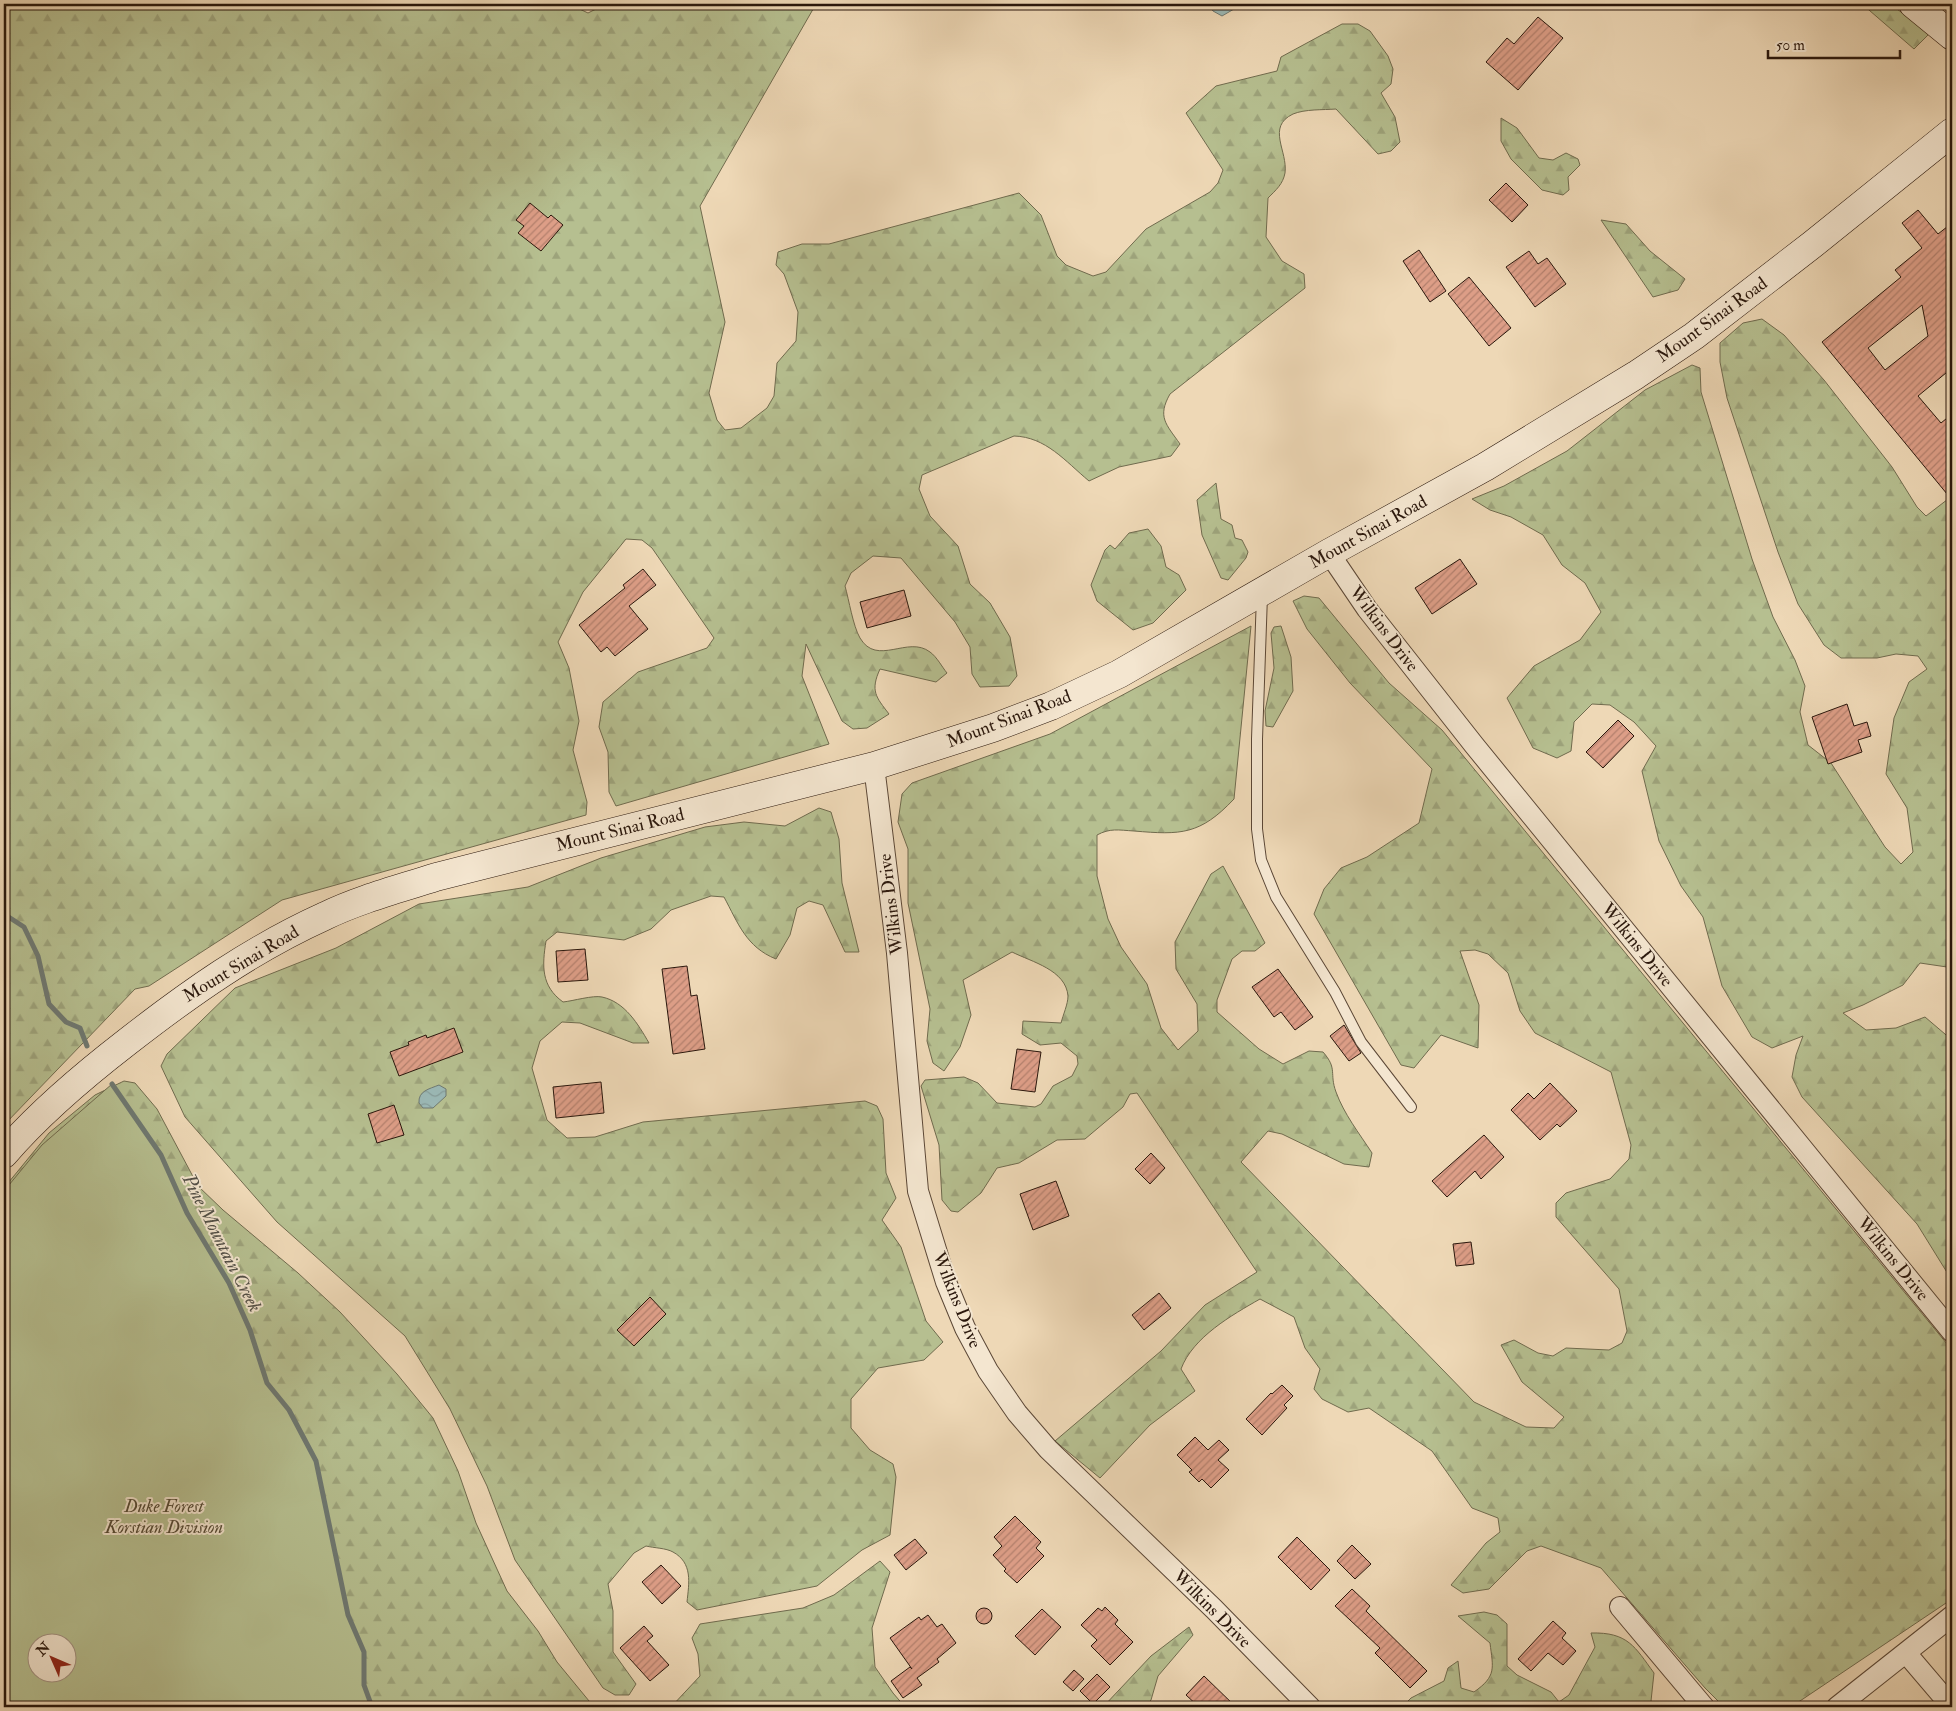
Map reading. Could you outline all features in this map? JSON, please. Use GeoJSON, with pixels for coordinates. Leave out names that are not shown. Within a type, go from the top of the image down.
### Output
{"type":"FeatureCollection","features":[{"type":"Feature","properties":{"kind":"street"},"geometry":{"type":"LineString","coordinates":[[1912,4],[1952,36]]}},
{"type":"Feature","properties":{"kind":"street","name":"Mount Sinai Road"},"geometry":{"type":"LineString","coordinates":[[4,1154],[54,1102],[195,990],[275,940],[326,915],[373,897],[436,877],[874,766],[980,733],[1051,706],[1119,674],[1329,553],[1478,471],[1636,375],[1694,336],[1813,244],[1952,132]]}},
{"type":"Feature","properties":{"kind":"street","name":"Wilkins Drive"},"geometry":{"type":"LineString","coordinates":[[1329,553],[1367,609],[1474,745],[1952,1332]]}},
{"type":"Feature","properties":{"kind":"street","name":"Wilkins Drive"},"geometry":{"type":"LineString","coordinates":[[874,766],[897,953],[918,1191],[946,1282],[965,1328],[988,1371],[1012,1406],[1048,1448],[1214,1609],[1310,1707]]}},
{"type":"Feature","properties":{"kind":"street"},"geometry":{"type":"LineString","coordinates":[[1620,1607],[1704,1707]]}},
{"type":"Feature","properties":{"kind":"street"},"geometry":{"type":"LineString","coordinates":[[1837,1707],[1952,1616]]}},
{"type":"Feature","properties":{"kind":"street"},"geometry":{"type":"LineString","coordinates":[[1906,1653],[1952,1706]]}},
{"type":"Feature","properties":{"kind":"lane"},"geometry":{"type":"LineString","coordinates":[[1262,592],[1257,739],[1257,829],[1262,860],[1276,897],[1335,992],[1361,1042],[1411,1107]]}},
{"type":"Feature","properties":{"kind":"green space"},"geometry":{"type":"Polygon","coordinates":[[[4,4],[569,4],[588,13],[606,4],[816,4],[700,206],[725,322],[709,393],[717,420],[725,430],[741,428],[767,408],[774,396],[777,363],[796,341],[798,312],[784,274],[776,265],[778,252],[802,244],[829,244],[1019,193],[1041,215],[1057,256],[1066,265],[1093,276],[1106,272],[1146,229],[1210,192],[1218,183],[1223,170],[1186,113],[1216,86],[1277,71],[1281,57],[1342,24],[1358,24],[1370,31],[1388,56],[1393,69],[1391,84],[1381,93],[1395,117],[1400,142],[1391,151],[1378,154],[1336,109],[1303,111],[1285,119],[1279,133],[1285,173],[1281,184],[1268,198],[1266,237],[1282,261],[1304,274],[1305,288],[1170,394],[1164,409],[1165,420],[1180,444],[1171,456],[1119,467],[1089,481],[1045,445],[1025,437],[1014,436],[922,475],[919,489],[930,516],[958,546],[970,584],[990,603],[1010,637],[1017,676],[1009,686],[980,687],[972,674],[970,647],[955,622],[901,558],[873,556],[851,573],[845,586],[853,620],[860,638],[867,646],[875,650],[921,648],[933,654],[947,673],[936,682],[880,669],[875,683],[876,693],[889,714],[867,728],[853,729],[842,721],[806,644],[802,676],[829,744],[616,806],[609,792],[608,752],[599,727],[603,702],[638,672],[707,648],[714,638],[652,548],[642,540],[626,539],[583,592],[558,642],[569,668],[579,721],[573,750],[587,802],[586,815],[282,900],[149,986],[135,989],[4,1125],[4,4]]]}},
{"type":"Feature","properties":{"kind":"green space"},"geometry":{"type":"Polygon","coordinates":[[[1862,4],[1890,4],[1930,33],[1914,49],[1862,4]]]}},
{"type":"Feature","properties":{"kind":"green space"},"geometry":{"type":"Polygon","coordinates":[[[1501,118],[1517,128],[1539,158],[1553,160],[1566,153],[1578,159],[1580,165],[1568,177],[1569,190],[1563,195],[1542,190],[1511,159],[1501,141],[1501,118]]]}},
{"type":"Feature","properties":{"kind":"green space"},"geometry":{"type":"Polygon","coordinates":[[[1601,220],[1626,224],[1650,251],[1685,279],[1678,290],[1653,297],[1601,220]]]}},
{"type":"Feature","properties":{"kind":"green space"},"geometry":{"type":"Polygon","coordinates":[[[1762,319],[1784,335],[1824,380],[1892,467],[1917,507],[1926,516],[1952,496],[1952,972],[1947,967],[1920,963],[1903,985],[1843,1013],[1866,1030],[1896,1028],[1925,1017],[1952,1040],[1952,1284],[1948,1274],[1917,1224],[1802,1097],[1792,1077],[1796,1055],[1803,1036],[1772,1048],[1752,1037],[1722,986],[1703,917],[1681,886],[1659,841],[1642,771],[1656,746],[1634,722],[1610,705],[1592,704],[1574,722],[1571,751],[1557,758],[1533,748],[1507,698],[1534,666],[1580,640],[1601,612],[1585,583],[1562,565],[1543,535],[1511,517],[1490,510],[1472,499],[1504,486],[1567,451],[1645,390],[1692,365],[1700,368],[1701,392],[1752,559],[1773,617],[1795,660],[1805,686],[1800,712],[1808,745],[1831,763],[1885,847],[1901,864],[1913,852],[1907,808],[1886,774],[1894,718],[1909,682],[1927,669],[1918,656],[1896,654],[1877,658],[1841,658],[1824,645],[1798,604],[1778,552],[1727,398],[1720,362],[1720,343],[1743,323],[1762,319]]]}},
{"type":"Feature","properties":{"kind":"green space"},"geometry":{"type":"Polygon","coordinates":[[[1216,483],[1221,519],[1232,525],[1235,538],[1242,540],[1248,552],[1246,558],[1228,580],[1221,578],[1202,535],[1197,500],[1216,483]]]}},
{"type":"Feature","properties":{"kind":"green space"},"geometry":{"type":"Polygon","coordinates":[[[1148,529],[1161,546],[1166,567],[1179,575],[1186,590],[1153,623],[1133,630],[1097,601],[1091,585],[1105,550],[1110,545],[1115,549],[1129,533],[1148,529]]]}},
{"type":"Feature","properties":{"kind":"green space"},"geometry":{"type":"Polygon","coordinates":[[[1304,596],[1319,598],[1389,683],[1442,730],[1952,1350],[1952,1599],[1791,1707],[1724,1707],[1705,1688],[1601,1568],[1541,1546],[1527,1551],[1489,1589],[1463,1593],[1451,1585],[1486,1543],[1500,1532],[1498,1518],[1472,1508],[1432,1451],[1369,1408],[1348,1412],[1322,1399],[1314,1389],[1320,1369],[1305,1348],[1294,1317],[1260,1299],[1214,1328],[1194,1347],[1181,1369],[1195,1391],[1150,1425],[1100,1478],[1055,1441],[1161,1351],[1205,1305],[1257,1272],[1137,1093],[1130,1094],[1123,1107],[1085,1139],[1057,1140],[1019,1163],[997,1168],[981,1193],[958,1212],[951,1211],[942,1200],[939,1145],[921,1086],[925,1080],[964,1077],[978,1083],[997,1103],[1035,1107],[1041,1104],[1053,1086],[1072,1076],[1078,1064],[1077,1056],[1061,1043],[1040,1045],[1022,1034],[1023,1021],[1061,1023],[1068,996],[1066,987],[1055,973],[1038,963],[1012,952],[963,980],[971,1015],[960,1047],[944,1071],[933,1063],[927,1041],[930,1009],[908,903],[908,849],[898,822],[902,794],[912,783],[1050,734],[1251,626],[1234,799],[1211,820],[1189,830],[1165,833],[1114,830],[1097,835],[1097,876],[1108,919],[1121,947],[1147,984],[1161,1028],[1178,1050],[1198,1031],[1197,1004],[1176,969],[1175,942],[1211,874],[1223,866],[1265,943],[1255,951],[1242,951],[1232,959],[1217,1000],[1217,1012],[1259,1049],[1283,1064],[1309,1051],[1323,1052],[1332,1067],[1334,1086],[1339,1100],[1372,1153],[1369,1167],[1344,1164],[1282,1134],[1268,1131],[1241,1162],[1474,1402],[1526,1427],[1554,1428],[1564,1417],[1522,1382],[1501,1345],[1514,1340],[1538,1353],[1553,1356],[1566,1348],[1609,1350],[1622,1343],[1627,1331],[1619,1289],[1556,1217],[1556,1203],[1566,1193],[1610,1179],[1629,1159],[1631,1145],[1611,1072],[1535,1033],[1520,1011],[1508,973],[1488,954],[1475,950],[1460,951],[1479,1005],[1478,1048],[1441,1035],[1414,1068],[1401,1065],[1314,914],[1324,889],[1341,868],[1367,857],[1419,823],[1432,769],[1350,683],[1307,629],[1293,601],[1304,596]]]}},
{"type":"Feature","properties":{"kind":"green space"},"geometry":{"type":"Polygon","coordinates":[[[1281,626],[1291,657],[1293,691],[1273,727],[1266,726],[1265,711],[1274,668],[1271,633],[1274,627],[1281,626]]]}},
{"type":"Feature","properties":{"kind":"green space"},"geometry":{"type":"Polygon","coordinates":[[[819,808],[831,812],[839,839],[842,883],[859,952],[845,952],[823,905],[809,901],[797,908],[790,935],[776,959],[757,948],[750,941],[724,897],[711,896],[671,910],[651,929],[624,940],[557,932],[546,941],[544,967],[550,989],[563,1002],[602,997],[618,1004],[630,1015],[649,1043],[633,1043],[580,1023],[562,1022],[540,1041],[532,1068],[547,1120],[567,1138],[595,1137],[643,1122],[865,1101],[877,1106],[883,1119],[886,1173],[896,1198],[882,1220],[901,1247],[926,1321],[943,1342],[924,1360],[878,1368],[851,1399],[851,1428],[870,1450],[893,1464],[896,1477],[890,1535],[862,1550],[817,1586],[697,1610],[687,1602],[688,1574],[684,1562],[673,1552],[646,1546],[634,1553],[608,1584],[613,1611],[613,1652],[636,1684],[629,1695],[615,1695],[603,1688],[515,1560],[487,1486],[450,1409],[405,1336],[277,1222],[185,1117],[161,1066],[167,1054],[235,988],[336,948],[419,904],[528,887],[601,858],[705,827],[744,822],[785,826],[819,808]]]}},
{"type":"Feature","properties":{"kind":"green space","name":"Duke Forest Korstian Division"},"geometry":{"type":"Polygon","coordinates":[[[124,1081],[135,1083],[157,1109],[198,1186],[340,1312],[397,1374],[433,1418],[458,1471],[476,1523],[507,1591],[538,1631],[557,1662],[594,1707],[4,1707],[4,1188],[49,1133],[95,1095],[124,1081]]]}},
{"type":"Feature","properties":{"kind":"green space","name":"Duke Forest Korstian Division"},"geometry":{"type":"Polygon","coordinates":[[[112,1084],[161,1155],[187,1213],[229,1283],[250,1330],[267,1383],[289,1410],[316,1461],[348,1615],[364,1652],[364,1685],[372,1707],[4,1707],[4,1191],[42,1145],[112,1084]]]}},
{"type":"Feature","properties":{"kind":"green space"},"geometry":{"type":"Polygon","coordinates":[[[880,1561],[890,1572],[872,1628],[875,1667],[905,1707],[671,1707],[700,1676],[698,1654],[692,1638],[700,1624],[803,1608],[834,1595],[880,1561]]]}},
{"type":"Feature","properties":{"kind":"green space"},"geometry":{"type":"Polygon","coordinates":[[[1484,1612],[1497,1615],[1507,1624],[1507,1666],[1517,1675],[1551,1692],[1559,1702],[1569,1695],[1595,1647],[1591,1633],[1604,1633],[1622,1638],[1641,1656],[1654,1673],[1651,1701],[1662,1707],[1402,1707],[1411,1698],[1444,1681],[1448,1668],[1458,1661],[1461,1688],[1474,1692],[1487,1681],[1492,1671],[1490,1643],[1458,1616],[1484,1612]]]}},
{"type":"Feature","properties":{"kind":"green space"},"geometry":{"type":"Polygon","coordinates":[[[1189,1627],[1193,1635],[1158,1676],[1151,1700],[1145,1707],[1103,1707],[1151,1656],[1189,1627]]]}},
{"type":"Feature","properties":{"kind":"water"},"geometry":{"type":"Polygon","coordinates":[[[1208,4],[1236,4],[1234,9],[1222,16],[1213,11],[1208,4]]]}},
{"type":"Feature","properties":{"kind":"water"},"geometry":{"type":"Polygon","coordinates":[[[439,1085],[446,1089],[446,1096],[433,1108],[423,1108],[419,1103],[422,1093],[439,1085]]]}},
{"type":"Feature","properties":{"kind":"building"},"geometry":{"type":"Polygon","coordinates":[[[1538,17],[1563,38],[1518,90],[1486,62],[1507,38],[1514,44],[1538,17]]]}},
{"type":"Feature","properties":{"kind":"building"},"geometry":{"type":"Polygon","coordinates":[[[1506,183],[1528,205],[1512,222],[1489,200],[1506,183]]]}},
{"type":"Feature","properties":{"kind":"building"},"geometry":{"type":"Polygon","coordinates":[[[530,203],[548,218],[551,215],[563,225],[541,251],[518,233],[524,226],[516,220],[530,203]]]}},
{"type":"Feature","properties":{"kind":"building"},"geometry":{"type":"Polygon","coordinates":[[[1918,210],[1938,234],[1952,223],[1952,368],[1918,396],[1941,423],[1952,414],[1952,500],[1822,342],[1901,277],[1895,270],[1922,248],[1902,223],[1918,210]],[[1922,305],[1868,348],[1885,370],[1928,336],[1922,305]]]}},
{"type":"Feature","properties":{"kind":"building"},"geometry":{"type":"Polygon","coordinates":[[[1419,250],[1446,291],[1430,302],[1403,261],[1419,250]]]}},
{"type":"Feature","properties":{"kind":"building"},"geometry":{"type":"Polygon","coordinates":[[[1529,251],[1538,264],[1547,258],[1566,284],[1535,307],[1506,267],[1529,251]]]}},
{"type":"Feature","properties":{"kind":"building"},"geometry":{"type":"Polygon","coordinates":[[[1469,277],[1511,328],[1489,346],[1448,294],[1469,277]]]}},
{"type":"Feature","properties":{"kind":"building"},"geometry":{"type":"Polygon","coordinates":[[[1460,559],[1477,584],[1432,614],[1415,588],[1460,559]]]}},
{"type":"Feature","properties":{"kind":"building"},"geometry":{"type":"Polygon","coordinates":[[[643,569],[656,585],[629,606],[648,629],[615,656],[607,647],[601,652],[579,625],[625,588],[623,585],[643,569]]]}},
{"type":"Feature","properties":{"kind":"building"},"geometry":{"type":"Polygon","coordinates":[[[904,590],[911,616],[867,628],[860,602],[904,590]]]}},
{"type":"Feature","properties":{"kind":"building"},"geometry":{"type":"Polygon","coordinates":[[[1847,704],[1854,726],[1867,722],[1871,736],[1858,740],[1862,752],[1828,764],[1812,717],[1847,704]]]}},
{"type":"Feature","properties":{"kind":"building"},"geometry":{"type":"Polygon","coordinates":[[[1618,720],[1634,736],[1603,768],[1586,752],[1618,720]]]}},
{"type":"Feature","properties":{"kind":"building"},"geometry":{"type":"Polygon","coordinates":[[[585,949],[588,980],[558,982],[556,951],[585,949]]]}},
{"type":"Feature","properties":{"kind":"building"},"geometry":{"type":"Polygon","coordinates":[[[687,966],[691,996],[697,995],[705,1049],[673,1054],[662,969],[687,966]]]}},
{"type":"Feature","properties":{"kind":"building"},"geometry":{"type":"Polygon","coordinates":[[[1278,969],[1313,1017],[1295,1030],[1281,1012],[1274,1017],[1252,987],[1278,969]]]}},
{"type":"Feature","properties":{"kind":"building"},"geometry":{"type":"Polygon","coordinates":[[[1344,1025],[1361,1053],[1349,1061],[1330,1036],[1344,1025]]]}},
{"type":"Feature","properties":{"kind":"building"},"geometry":{"type":"Polygon","coordinates":[[[454,1028],[463,1052],[399,1076],[390,1052],[409,1045],[408,1042],[426,1035],[427,1038],[454,1028]]]}},
{"type":"Feature","properties":{"kind":"building"},"geometry":{"type":"Polygon","coordinates":[[[1017,1049],[1041,1052],[1035,1092],[1011,1089],[1017,1049]]]}},
{"type":"Feature","properties":{"kind":"building"},"geometry":{"type":"Polygon","coordinates":[[[601,1082],[604,1113],[556,1118],[553,1087],[601,1082]]]}},
{"type":"Feature","properties":{"kind":"building"},"geometry":{"type":"Polygon","coordinates":[[[1550,1083],[1577,1111],[1560,1127],[1557,1124],[1540,1140],[1511,1110],[1528,1093],[1534,1099],[1550,1083]]]}},
{"type":"Feature","properties":{"kind":"building"},"geometry":{"type":"Polygon","coordinates":[[[394,1105],[404,1135],[377,1143],[368,1114],[394,1105]]]}},
{"type":"Feature","properties":{"kind":"building"},"geometry":{"type":"Polygon","coordinates":[[[1484,1135],[1504,1157],[1481,1179],[1475,1171],[1447,1197],[1432,1181],[1484,1135]]]}},
{"type":"Feature","properties":{"kind":"building"},"geometry":{"type":"Polygon","coordinates":[[[1151,1153],[1165,1168],[1150,1184],[1135,1169],[1151,1153]]]}},
{"type":"Feature","properties":{"kind":"building"},"geometry":{"type":"Polygon","coordinates":[[[1056,1181],[1069,1216],[1033,1230],[1020,1194],[1056,1181]]]}},
{"type":"Feature","properties":{"kind":"building"},"geometry":{"type":"Polygon","coordinates":[[[1471,1242],[1474,1264],[1456,1266],[1453,1244],[1471,1242]]]}},
{"type":"Feature","properties":{"kind":"building"},"geometry":{"type":"Polygon","coordinates":[[[1159,1293],[1171,1308],[1144,1330],[1132,1315],[1159,1293]]]}},
{"type":"Feature","properties":{"kind":"building"},"geometry":{"type":"Polygon","coordinates":[[[650,1297],[666,1314],[634,1346],[617,1330],[650,1297]]]}},
{"type":"Feature","properties":{"kind":"building"},"geometry":{"type":"Polygon","coordinates":[[[1282,1385],[1293,1396],[1284,1405],[1287,1408],[1262,1435],[1246,1419],[1271,1393],[1282,1385]]]}},
{"type":"Feature","properties":{"kind":"building"},"geometry":{"type":"Polygon","coordinates":[[[1195,1437],[1208,1450],[1219,1440],[1229,1450],[1218,1460],[1229,1470],[1211,1488],[1202,1479],[1199,1482],[1189,1472],[1192,1470],[1177,1455],[1195,1437]]]}},
{"type":"Feature","properties":{"kind":"building"},"geometry":{"type":"Polygon","coordinates":[[[1015,1516],[1041,1542],[1036,1548],[1044,1556],[1017,1583],[1004,1571],[1006,1569],[993,1555],[1002,1546],[994,1537],[1015,1516]]]}},
{"type":"Feature","properties":{"kind":"building"},"geometry":{"type":"Polygon","coordinates":[[[1297,1537],[1330,1570],[1311,1590],[1278,1557],[1297,1537]]]}},
{"type":"Feature","properties":{"kind":"building"},"geometry":{"type":"Polygon","coordinates":[[[915,1539],[927,1553],[906,1570],[894,1555],[915,1539]]]}},
{"type":"Feature","properties":{"kind":"building"},"geometry":{"type":"Polygon","coordinates":[[[1352,1545],[1371,1564],[1355,1579],[1337,1561],[1352,1545]]]}},
{"type":"Feature","properties":{"kind":"building"},"geometry":{"type":"Polygon","coordinates":[[[661,1565],[681,1586],[662,1604],[642,1582],[661,1565]]]}},
{"type":"Feature","properties":{"kind":"building"},"geometry":{"type":"Polygon","coordinates":[[[1352,1589],[1370,1606],[1366,1611],[1427,1671],[1410,1688],[1375,1653],[1380,1648],[1335,1606],[1352,1589]]]}},
{"type":"Feature","properties":{"kind":"building"},"geometry":{"type":"Polygon","coordinates":[[[1105,1607],[1118,1620],[1115,1624],[1133,1642],[1110,1665],[1091,1646],[1097,1640],[1081,1625],[1098,1608],[1102,1611],[1105,1607]]]}},
{"type":"Feature","properties":{"kind":"building"},"geometry":{"type":"Polygon","coordinates":[[[984,1608],[990,1610],[992,1616],[990,1622],[984,1624],[978,1622],[976,1616],[978,1610],[984,1608]]]}},
{"type":"Feature","properties":{"kind":"building"},"geometry":{"type":"Polygon","coordinates":[[[1042,1609],[1061,1627],[1035,1655],[1015,1636],[1042,1609]]]}},
{"type":"Feature","properties":{"kind":"building"},"geometry":{"type":"Polygon","coordinates":[[[928,1615],[937,1627],[942,1624],[956,1643],[937,1659],[939,1662],[917,1678],[922,1685],[903,1698],[891,1681],[910,1667],[912,1669],[890,1638],[919,1617],[921,1620],[928,1615]]]}},
{"type":"Feature","properties":{"kind":"building"},"geometry":{"type":"Polygon","coordinates":[[[1553,1621],[1566,1633],[1562,1638],[1576,1651],[1563,1665],[1548,1653],[1531,1671],[1518,1659],[1553,1621]]]}},
{"type":"Feature","properties":{"kind":"building"},"geometry":{"type":"Polygon","coordinates":[[[644,1626],[653,1636],[647,1641],[669,1665],[650,1681],[620,1648],[644,1626]]]}},
{"type":"Feature","properties":{"kind":"building"},"geometry":{"type":"Polygon","coordinates":[[[1074,1670],[1084,1679],[1073,1691],[1063,1682],[1074,1670]]]}},
{"type":"Feature","properties":{"kind":"building"},"geometry":{"type":"Polygon","coordinates":[[[1097,1674],[1110,1687],[1093,1704],[1080,1691],[1097,1674]]]}},
{"type":"Feature","properties":{"kind":"building"},"geometry":{"type":"Polygon","coordinates":[[[1204,1676],[1236,1707],[1199,1707],[1186,1695],[1204,1676]]]}},
{"type":"Feature","properties":{"kind":"waterway","name":"Pine Mountain Creek"},"geometry":{"type":"LineString","coordinates":[[4,914],[24,927],[38,956],[49,1004],[66,1022],[80,1028],[87,1046]]}},
{"type":"Feature","properties":{"kind":"waterway","name":"Pine Mountain Creek"},"geometry":{"type":"LineString","coordinates":[[112,1084],[161,1155],[187,1213],[229,1283],[250,1330],[267,1383],[289,1410],[316,1461],[348,1615],[364,1652],[364,1685],[372,1707]]}}]}
